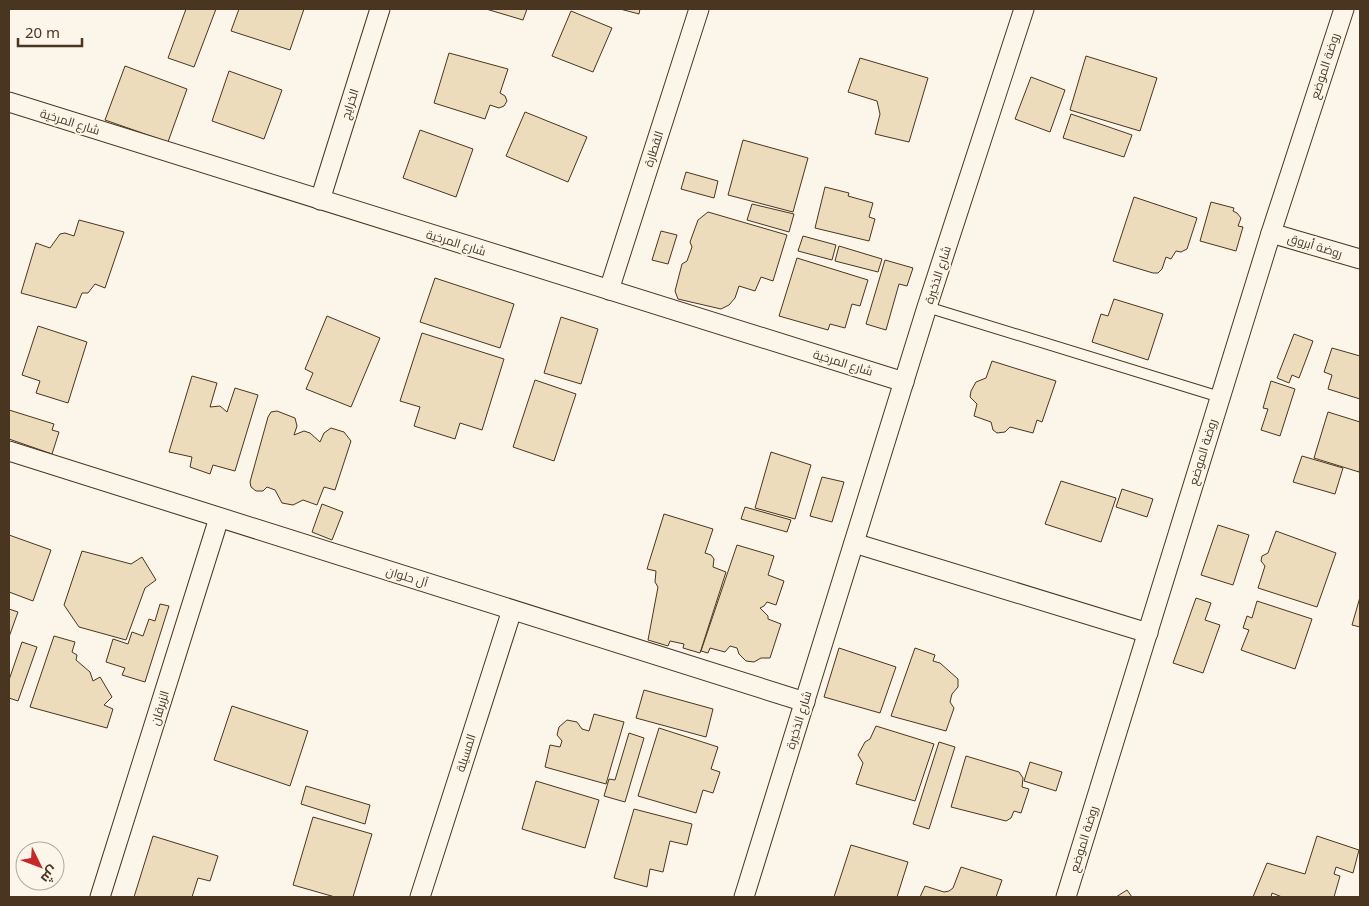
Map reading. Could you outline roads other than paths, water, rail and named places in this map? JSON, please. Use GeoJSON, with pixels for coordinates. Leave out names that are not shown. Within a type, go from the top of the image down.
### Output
{"type":"FeatureCollection","features":[{"type":"Feature","properties":{"kind":"street","name":"الخرايج"},"geometry":{"type":"LineString","coordinates":[[320,200],[380,9]]}},
{"type":"Feature","properties":{"kind":"street","name":"القطارة"},"geometry":{"type":"LineString","coordinates":[[608,290],[698,9]]}},
{"type":"Feature","properties":{"kind":"street","name":"شارع الذخيرة"},"geometry":{"type":"LineString","coordinates":[[744,897],[927,307],[1024,9]]}},
{"type":"Feature","properties":{"kind":"street","name":"روضة الموضع"},"geometry":{"type":"LineString","coordinates":[[1066,897],[1271,232],[1344,9]]}},
{"type":"Feature","properties":{"kind":"street","name":"شارع المرخية"},"geometry":{"type":"LineString","coordinates":[[9,102],[904,382]]}},
{"type":"Feature","properties":{"kind":"street","name":"روضة أبروق"},"geometry":{"type":"LineString","coordinates":[[1271,232],[1360,259]]}},
{"type":"Feature","properties":{"kind":"street","name":"آل حلوان"},"geometry":{"type":"LineString","coordinates":[[9,451],[805,702]]}},
{"type":"Feature","properties":{"kind":"street","name":"الزبرقان"},"geometry":{"type":"LineString","coordinates":[[100,897],[219,518]]}},
{"type":"Feature","properties":{"kind":"street"},"geometry":{"type":"LineString","coordinates":[[854,543],[1148,633]]}},
{"type":"Feature","properties":{"kind":"street","name":"المسيلة"},"geometry":{"type":"LineString","coordinates":[[420,897],[512,610]]}},
{"type":"Feature","properties":{"kind":"lane"},"geometry":{"type":"LineString","coordinates":[[927,307],[1220,397]]}}]}
